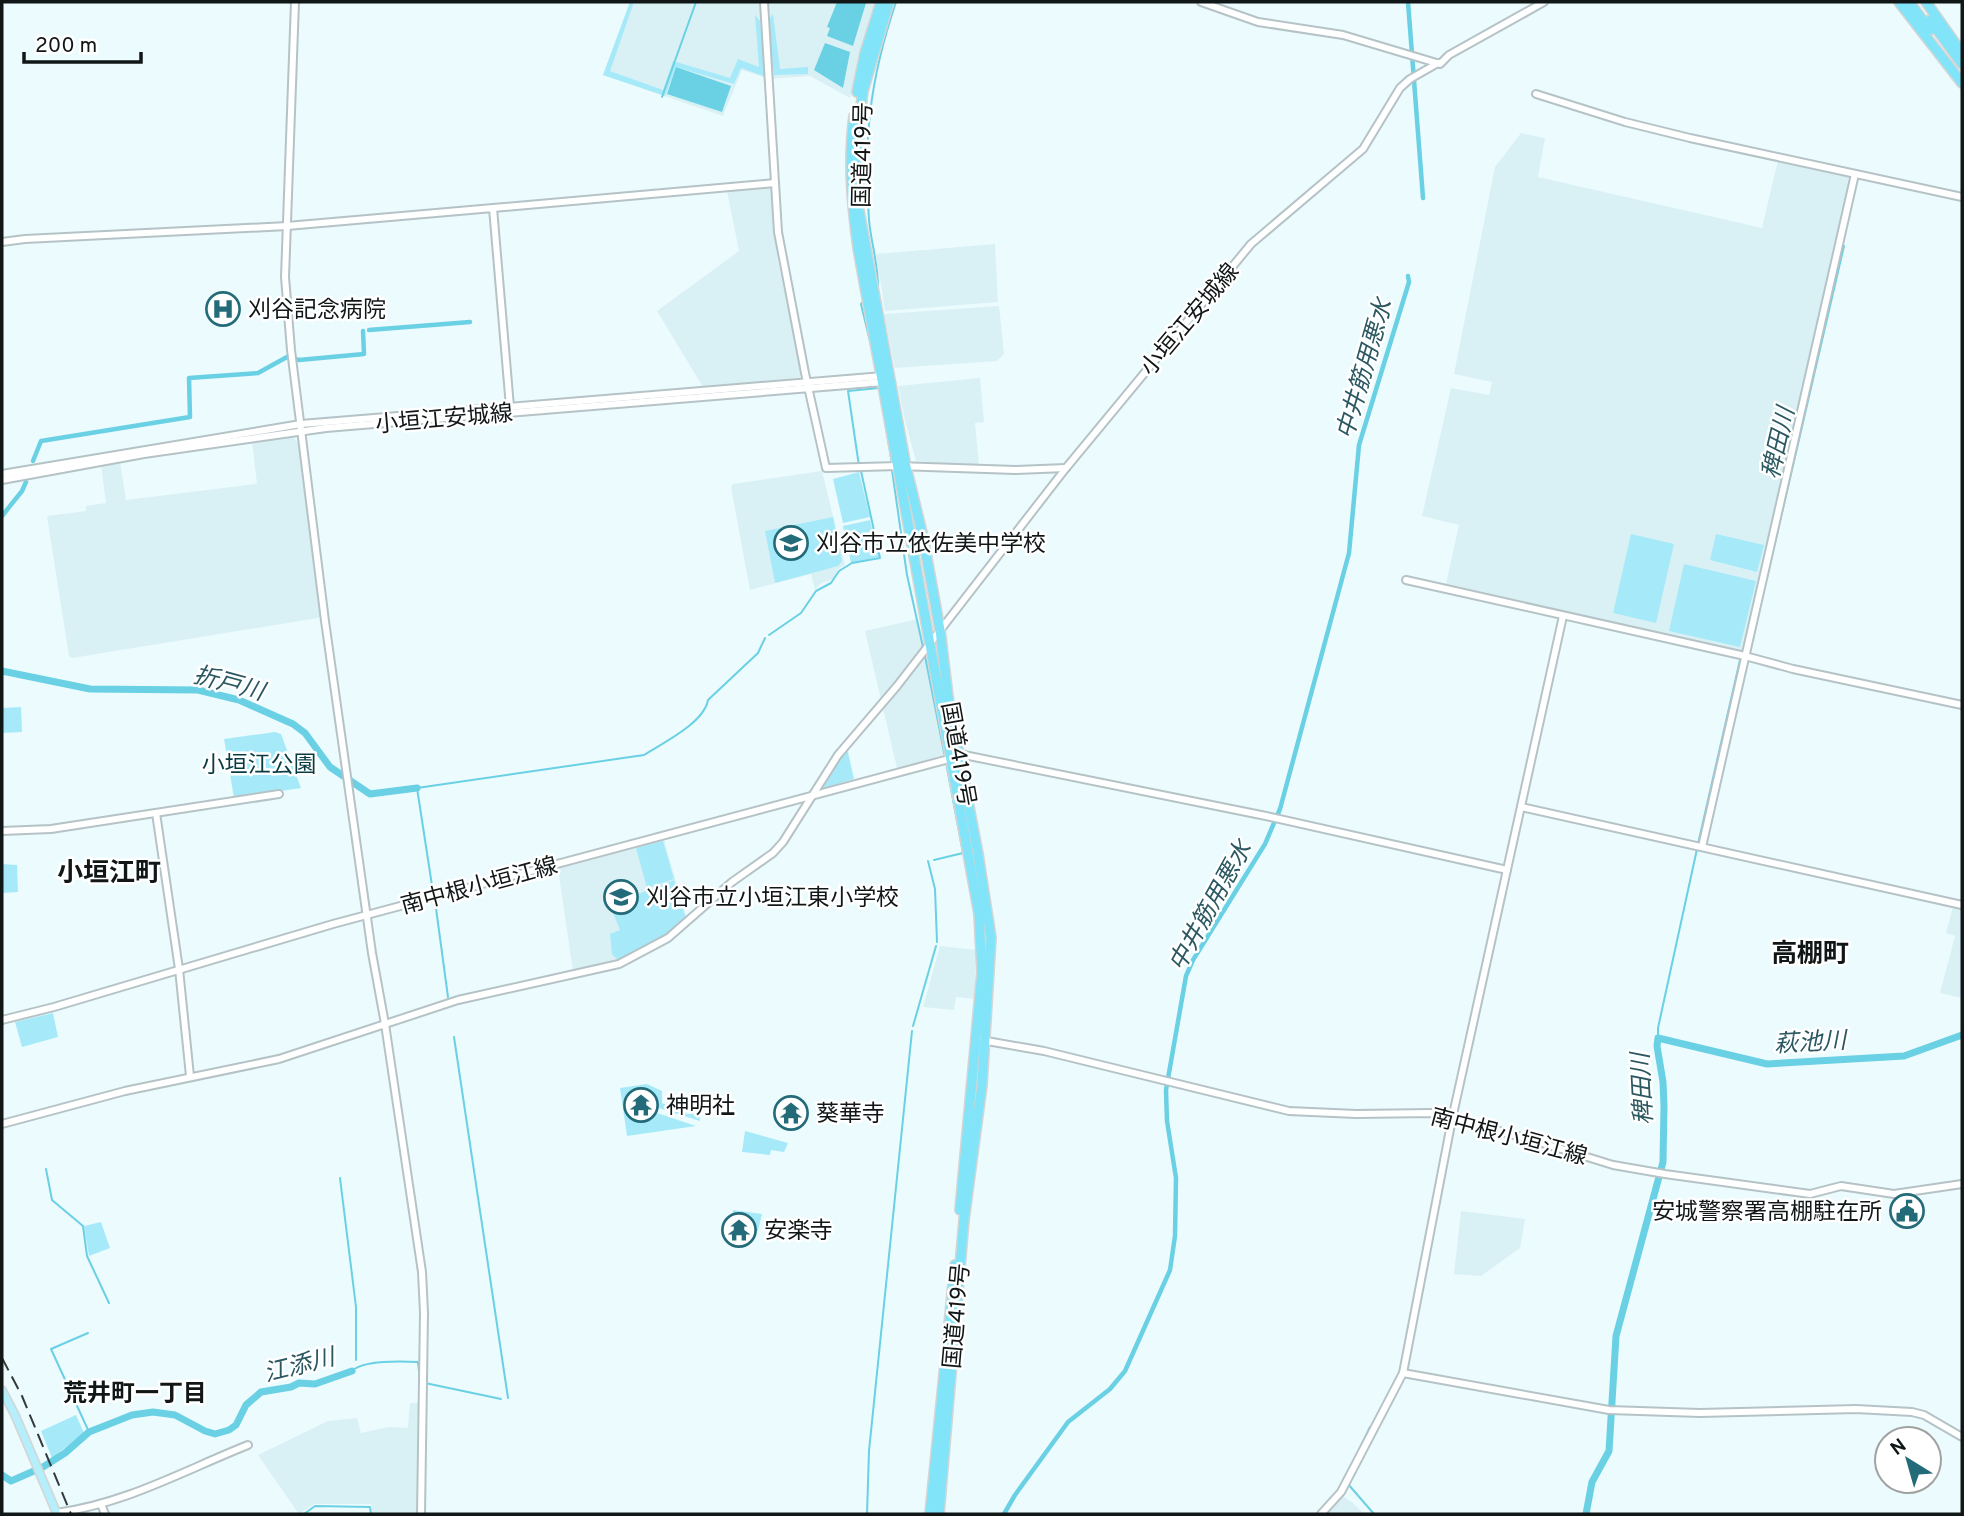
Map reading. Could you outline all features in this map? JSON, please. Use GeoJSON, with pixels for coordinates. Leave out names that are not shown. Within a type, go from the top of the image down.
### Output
{"type":"FeatureCollection","features":[{"type":"Feature","properties":{"kind":"highway","name":"国道419号"},"geometry":{"type":"LineString","coordinates":[[881,2],[865,53],[858,89],[850,159],[852,206],[902,467],[929,645],[954,756]]}},
{"type":"Feature","properties":{"kind":"highway","name":"国道419号"},"geometry":{"type":"LineString","coordinates":[[871,296],[858,205],[859,123],[871,56],[888,2]]}},
{"type":"Feature","properties":{"kind":"highway"},"geometry":{"type":"LineString","coordinates":[[1904,2],[1926,24],[1962,73]]}},
{"type":"Feature","properties":{"kind":"highway"},"geometry":{"type":"LineString","coordinates":[[1904,2],[1962,83]]}},
{"type":"Feature","properties":{"kind":"highway"},"geometry":{"type":"LineString","coordinates":[[1921,2],[1962,64]]}},
{"type":"Feature","properties":{"kind":"highway"},"geometry":{"type":"LineString","coordinates":[[1921,2],[1962,53]]}},
{"type":"Feature","properties":{"kind":"highway","name":"国道419号"},"geometry":{"type":"LineString","coordinates":[[902,467],[923,537],[940,630],[954,756],[979,914],[982,972],[982,1085],[964,1220],[939,1514]]}},
{"type":"Feature","properties":{"kind":"highway","name":"国道419号"},"geometry":{"type":"LineString","coordinates":[[930,1514],[980,1040]]}},
{"type":"Feature","properties":{"kind":"main road"},"geometry":{"type":"LineString","coordinates":[[2,1390],[39,1468],[57,1514]]}},
{"type":"Feature","properties":{"kind":"street"},"geometry":{"type":"LineString","coordinates":[[295,2],[285,288],[325,621],[422,1272],[421,1514]]}},
{"type":"Feature","properties":{"kind":"street"},"geometry":{"type":"LineString","coordinates":[[764,2],[779,240],[826,468],[1066,468]]}},
{"type":"Feature","properties":{"kind":"street"},"geometry":{"type":"LineString","coordinates":[[1201,2],[1258,22],[1343,34],[1439,63]]}},
{"type":"Feature","properties":{"kind":"street","name":"小垣江安城線"},"geometry":{"type":"LineString","coordinates":[[2,1124],[190,1076],[279,1059],[469,997],[607,968],[654,947],[675,933],[732,883],[773,853],[795,825],[838,755],[929,645],[1066,468],[1251,244],[1363,149],[1401,88],[1414,77],[1544,2]]}},
{"type":"Feature","properties":{"kind":"street"},"geometry":{"type":"LineString","coordinates":[[1536,94],[1625,122],[1962,197]]}},
{"type":"Feature","properties":{"kind":"street"},"geometry":{"type":"LineString","coordinates":[[1699,846],[1855,174]]}},
{"type":"Feature","properties":{"kind":"street"},"geometry":{"type":"LineString","coordinates":[[2,242],[287,226],[775,183]]}},
{"type":"Feature","properties":{"kind":"street"},"geometry":{"type":"LineString","coordinates":[[494,208],[510,407]]}},
{"type":"Feature","properties":{"kind":"street","name":"小垣江安城線"},"geometry":{"type":"LineString","coordinates":[[2,477],[302,427],[510,407],[886,378]]}},
{"type":"Feature","properties":{"kind":"street","name":"小垣江安城線"},"geometry":{"type":"LineString","coordinates":[[302,427],[808,385]]}},
{"type":"Feature","properties":{"kind":"street"},"geometry":{"type":"LineString","coordinates":[[1406,580],[1962,705]]}},
{"type":"Feature","properties":{"kind":"street"},"geometry":{"type":"LineString","coordinates":[[1321,1514],[1341,1492],[1404,1373],[1452,1119],[1563,616]]}},
{"type":"Feature","properties":{"kind":"street"},"geometry":{"type":"LineString","coordinates":[[954,756],[976,757],[1507,870]]}},
{"type":"Feature","properties":{"kind":"street","name":"南中根小垣江線"},"geometry":{"type":"LineString","coordinates":[[2,1020],[54,1007],[256,945],[954,756]]}},
{"type":"Feature","properties":{"kind":"street"},"geometry":{"type":"LineString","coordinates":[[2,831],[51,829],[279,794]]}},
{"type":"Feature","properties":{"kind":"street"},"geometry":{"type":"LineString","coordinates":[[1521,807],[1962,905]]}},
{"type":"Feature","properties":{"kind":"street"},"geometry":{"type":"LineString","coordinates":[[156,813],[179,969],[190,1076]]}},
{"type":"Feature","properties":{"kind":"street","name":"南中根小垣江線"},"geometry":{"type":"LineString","coordinates":[[980,1040],[1044,1051],[1289,1111],[1356,1114],[1415,1112],[1452,1119],[1613,1165],[1810,1194],[1841,1186],[1894,1194],[1962,1184]]}},
{"type":"Feature","properties":{"kind":"street"},"geometry":{"type":"LineString","coordinates":[[1404,1373],[1611,1410],[1700,1413],[1856,1409],[1912,1412],[1924,1415],[1962,1437]]}},
{"type":"Feature","properties":{"kind":"street"},"geometry":{"type":"LineString","coordinates":[[57,1514],[101,1504],[149,1488],[248,1445]]}},
{"type":"Feature","properties":{"kind":"street"},"geometry":{"type":"LineString","coordinates":[[101,1504],[105,1514]]}},
{"type":"Feature","properties":{"kind":"shaded area"},"geometry":{"type":"Polygon","coordinates":[[[630,2],[879,2],[862,50],[850,98],[810,76],[769,79],[742,70],[723,116],[603,75],[630,2]]]}},
{"type":"Feature","properties":{"kind":"shaded area"},"geometry":{"type":"Polygon","coordinates":[[[837,2],[866,3],[853,46],[827,36],[830,28],[827,27],[837,2]]]}},
{"type":"Feature","properties":{"kind":"shaded area"},"geometry":{"type":"Polygon","coordinates":[[[825,43],[850,52],[843,88],[814,70],[825,43]]]}},
{"type":"Feature","properties":{"kind":"shaded area"},"geometry":{"type":"Polygon","coordinates":[[[676,67],[731,86],[722,112],[667,94],[676,67]]]}},
{"type":"Feature","properties":{"kind":"shaded area"},"geometry":{"type":"Polygon","coordinates":[[[1521,133],[1545,138],[1538,177],[1762,228],[1778,160],[1851,176],[1744,649],[1740,651],[1446,584],[1459,525],[1422,516],[1451,388],[1489,395],[1492,382],[1454,374],[1495,167],[1521,133]]]}},
{"type":"Feature","properties":{"kind":"shaded area"},"geometry":{"type":"Polygon","coordinates":[[[772,187],[778,262],[803,375],[799,378],[703,387],[657,311],[739,251],[727,191],[772,187]]]}},
{"type":"Feature","properties":{"kind":"shaded area"},"geometry":{"type":"Polygon","coordinates":[[[995,244],[998,302],[885,311],[876,254],[995,244]]]}},
{"type":"Feature","properties":{"kind":"shaded area"},"geometry":{"type":"Polygon","coordinates":[[[999,306],[1004,354],[997,361],[895,368],[884,314],[999,306]]]}},
{"type":"Feature","properties":{"kind":"shaded area"},"geometry":{"type":"Polygon","coordinates":[[[980,378],[984,422],[975,423],[979,466],[916,461],[898,386],[980,378]]]}},
{"type":"Feature","properties":{"kind":"shaded area"},"geometry":{"type":"Polygon","coordinates":[[[292,436],[298,442],[321,615],[318,618],[72,658],[69,656],[47,516],[86,511],[86,506],[106,503],[101,465],[120,462],[126,500],[257,484],[252,442],[292,436]]]}},
{"type":"Feature","properties":{"kind":"shaded area","name":"刈谷市立依佐美中学校"},"geometry":{"type":"Polygon","coordinates":[[[822,471],[845,565],[838,569],[833,579],[820,584],[815,590],[811,574],[750,590],[731,487],[733,484],[822,471]]]}},
{"type":"Feature","properties":{"kind":"shaded area"},"geometry":{"type":"Polygon","coordinates":[[[918,619],[945,752],[942,756],[897,768],[865,631],[918,619]]]}},
{"type":"Feature","properties":{"kind":"shaded area","name":"刈谷市立小垣江東小学校"},"geometry":{"type":"Polygon","coordinates":[[[664,840],[687,919],[661,939],[614,962],[573,971],[558,869],[664,840]]]}},
{"type":"Feature","properties":{"kind":"shaded area"},"geometry":{"type":"Polygon","coordinates":[[[1953,907],[1962,909],[1962,998],[1940,993],[1955,936],[1946,933],[1953,907]]]}},
{"type":"Feature","properties":{"kind":"shaded area"},"geometry":{"type":"Polygon","coordinates":[[[940,946],[976,950],[975,999],[956,997],[954,1010],[923,1007],[940,946]]]}},
{"type":"Feature","properties":{"kind":"shaded area"},"geometry":{"type":"Polygon","coordinates":[[[1461,1211],[1525,1219],[1520,1248],[1481,1276],[1454,1274],[1461,1211]]]}},
{"type":"Feature","properties":{"kind":"shaded area"},"geometry":{"type":"Polygon","coordinates":[[[410,1403],[420,1403],[418,1514],[372,1514],[371,1504],[314,1504],[299,1514],[258,1455],[328,1421],[357,1418],[361,1433],[389,1427],[408,1428],[410,1403]]]}},
{"type":"Feature","properties":{"kind":"shaded area"},"geometry":{"type":"Polygon","coordinates":[[[1341,1495],[1353,1503],[1364,1514],[1325,1514],[1341,1495]]]}},
{"type":"Feature","properties":{"kind":"green space"},"geometry":{"type":"Polygon","coordinates":[[[630,2],[634,2],[610,71],[663,90],[673,61],[730,78],[738,59],[759,67],[755,15],[760,21],[766,77],[741,68],[734,84],[676,67],[665,96],[603,75],[630,2]]]}},
{"type":"Feature","properties":{"kind":"green space"},"geometry":{"type":"Polygon","coordinates":[[[773,14],[780,69],[808,67],[808,74],[774,75],[768,21],[773,14]]]}},
{"type":"Feature","properties":{"kind":"green space"},"geometry":{"type":"Polygon","coordinates":[[[859,472],[870,517],[843,523],[833,479],[859,472]]]}},
{"type":"Feature","properties":{"kind":"green space"},"geometry":{"type":"Polygon","coordinates":[[[833,517],[842,561],[838,566],[775,583],[765,531],[833,517]]]}},
{"type":"Feature","properties":{"kind":"green space"},"geometry":{"type":"Polygon","coordinates":[[[870,520],[879,557],[851,563],[843,526],[870,520]]]}},
{"type":"Feature","properties":{"kind":"green space"},"geometry":{"type":"Polygon","coordinates":[[[1631,534],[1674,544],[1656,623],[1613,613],[1631,534]]]}},
{"type":"Feature","properties":{"kind":"green space"},"geometry":{"type":"Polygon","coordinates":[[[1716,534],[1764,545],[1757,572],[1710,560],[1716,534]]]}},
{"type":"Feature","properties":{"kind":"green space"},"geometry":{"type":"Polygon","coordinates":[[[1684,564],[1756,581],[1740,647],[1669,631],[1684,564]]]}},
{"type":"Feature","properties":{"kind":"green space"},"geometry":{"type":"Polygon","coordinates":[[[21,707],[22,732],[2,733],[2,708],[21,707]]]}},
{"type":"Feature","properties":{"kind":"green space","name":"小垣江公園"},"geometry":{"type":"Polygon","coordinates":[[[275,732],[281,734],[301,788],[234,798],[224,739],[275,732]]]}},
{"type":"Feature","properties":{"kind":"green space"},"geometry":{"type":"Polygon","coordinates":[[[847,748],[854,779],[823,788],[847,748]]]}},
{"type":"Feature","properties":{"kind":"green space"},"geometry":{"type":"Polygon","coordinates":[[[663,841],[674,879],[647,888],[636,848],[663,841]]]}},
{"type":"Feature","properties":{"kind":"green space"},"geometry":{"type":"Polygon","coordinates":[[[2,864],[17,865],[18,892],[2,893],[2,864]]]}},
{"type":"Feature","properties":{"kind":"green space"},"geometry":{"type":"Polygon","coordinates":[[[674,880],[686,919],[664,936],[618,960],[612,954],[610,934],[620,930],[610,905],[674,880]]]}},
{"type":"Feature","properties":{"kind":"green space"},"geometry":{"type":"Polygon","coordinates":[[[53,1013],[58,1037],[22,1047],[15,1022],[53,1013]]]}},
{"type":"Feature","properties":{"kind":"green space"},"geometry":{"type":"Polygon","coordinates":[[[647,1084],[662,1091],[662,1103],[687,1114],[699,1113],[700,1121],[652,1106],[656,1095],[638,1089],[629,1116],[647,1121],[651,1111],[696,1126],[627,1136],[620,1088],[647,1084]]]}},
{"type":"Feature","properties":{"kind":"green space"},"geometry":{"type":"Polygon","coordinates":[[[745,1131],[788,1143],[784,1152],[771,1150],[770,1155],[742,1152],[745,1131]]]}},
{"type":"Feature","properties":{"kind":"green space"},"geometry":{"type":"Polygon","coordinates":[[[733,1210],[762,1214],[758,1231],[752,1230],[753,1218],[741,1216],[738,1226],[734,1226],[733,1235],[738,1236],[737,1244],[731,1243],[733,1210]]]}},
{"type":"Feature","properties":{"kind":"green space"},"geometry":{"type":"Polygon","coordinates":[[[101,1222],[110,1248],[89,1256],[84,1226],[101,1222]]]}},
{"type":"Feature","properties":{"kind":"green space"},"geometry":{"type":"Polygon","coordinates":[[[76,1415],[84,1433],[52,1458],[41,1431],[76,1415]]]}},
{"type":"Feature","properties":{"kind":"waterway"},"geometry":{"type":"LineString","coordinates":[[662,97],[696,2]]}},
{"type":"Feature","properties":{"kind":"waterway"},"geometry":{"type":"LineString","coordinates":[[878,290],[867,191],[868,136],[874,83],[896,2]]}},
{"type":"Feature","properties":{"kind":"waterway","name":"中井筋用悪水"},"geometry":{"type":"LineString","coordinates":[[1408,2],[1423,198]]}},
{"type":"Feature","properties":{"kind":"waterway","name":"稗田川"},"geometry":{"type":"LineString","coordinates":[[1750,650],[1844,246]]}},
{"type":"Feature","properties":{"kind":"waterway","name":"中井筋用悪水"},"geometry":{"type":"LineString","coordinates":[[1004,1514],[1068,1422],[1110,1389],[1125,1371],[1170,1270],[1175,1236],[1176,1178],[1167,1121],[1166,1090],[1186,976],[1193,960],[1265,844],[1280,809],[1349,553],[1359,445],[1409,282],[1408,276]]}},
{"type":"Feature","properties":{"kind":"waterway"},"geometry":{"type":"LineString","coordinates":[[863,302],[861,304],[873,354]]}},
{"type":"Feature","properties":{"kind":"waterway"},"geometry":{"type":"LineString","coordinates":[[369,330],[470,322]]}},
{"type":"Feature","properties":{"kind":"waterway"},"geometry":{"type":"LineString","coordinates":[[33,461],[41,441],[190,417],[189,378],[258,373],[287,357],[299,360],[364,354],[363,331]]}},
{"type":"Feature","properties":{"kind":"waterway"},"geometry":{"type":"LineString","coordinates":[[859,466],[848,391],[879,388]]}},
{"type":"Feature","properties":{"kind":"waterway"},"geometry":{"type":"LineString","coordinates":[[885,421],[892,464]]}},
{"type":"Feature","properties":{"kind":"waterway"},"geometry":{"type":"LineString","coordinates":[[892,470],[907,575],[923,647]]}},
{"type":"Feature","properties":{"kind":"waterway"},"geometry":{"type":"LineString","coordinates":[[769,635],[801,613],[816,591],[831,583],[839,571],[852,563],[880,558],[861,471]]}},
{"type":"Feature","properties":{"kind":"waterway"},"geometry":{"type":"LineString","coordinates":[[2,516],[26,482]]}},
{"type":"Feature","properties":{"kind":"waterway"},"geometry":{"type":"LineString","coordinates":[[433,892],[417,788],[644,755],[699,717],[708,700],[758,653],[765,638]]}},
{"type":"Feature","properties":{"kind":"waterway"},"geometry":{"type":"LineString","coordinates":[[925,656],[945,757]]}},
{"type":"Feature","properties":{"kind":"waterway","name":"稗田川"},"geometry":{"type":"LineString","coordinates":[[1698,844],[1740,660]]}},
{"type":"Feature","properties":{"kind":"waterway","name":"折戸川"},"geometry":{"type":"LineString","coordinates":[[2,671],[90,689],[198,690],[239,700],[293,724],[305,733],[330,767],[370,794],[417,788]]}},
{"type":"Feature","properties":{"kind":"waterway"},"geometry":{"type":"LineString","coordinates":[[934,860],[963,853],[946,762]]}},
{"type":"Feature","properties":{"kind":"waterway","name":"稗田川"},"geometry":{"type":"LineString","coordinates":[[1658,1038],[1697,849]]}},
{"type":"Feature","properties":{"kind":"waterway"},"geometry":{"type":"LineString","coordinates":[[928,861],[935,889],[937,942]]}},
{"type":"Feature","properties":{"kind":"waterway"},"geometry":{"type":"LineString","coordinates":[[435,901],[448,997]]}},
{"type":"Feature","properties":{"kind":"waterway"},"geometry":{"type":"LineString","coordinates":[[913,1026],[936,946]]}},
{"type":"Feature","properties":{"kind":"waterway"},"geometry":{"type":"LineString","coordinates":[[867,1514],[869,1451],[912,1031]]}},
{"type":"Feature","properties":{"kind":"waterway","name":"稗田川"},"geometry":{"type":"LineString","coordinates":[[1586,1514],[1592,1482],[1609,1451],[1616,1336],[1663,1162],[1664,1106],[1658,1038],[1767,1064],[1904,1056],[1962,1035]]}},
{"type":"Feature","properties":{"kind":"waterway"},"geometry":{"type":"LineString","coordinates":[[454,1037],[508,1398]]}},
{"type":"Feature","properties":{"kind":"waterway"},"geometry":{"type":"LineString","coordinates":[[46,1169],[52,1200],[83,1226],[87,1256],[109,1303]]}},
{"type":"Feature","properties":{"kind":"waterway"},"geometry":{"type":"LineString","coordinates":[[340,1178],[356,1307],[356,1360]]}},
{"type":"Feature","properties":{"kind":"waterway"},"geometry":{"type":"LineString","coordinates":[[88,1333],[51,1349],[89,1432]]}},
{"type":"Feature","properties":{"kind":"waterway"},"geometry":{"type":"LineString","coordinates":[[352,1371],[373,1363],[418,1362],[420,1381]]}},
{"type":"Feature","properties":{"kind":"waterway","name":"江添川"},"geometry":{"type":"LineString","coordinates":[[2,1475],[11,1481],[43,1467],[65,1453],[89,1432],[132,1415],[153,1412],[175,1415],[215,1434],[229,1430],[236,1425],[246,1405],[261,1392],[299,1383],[315,1384],[352,1371]]}},
{"type":"Feature","properties":{"kind":"waterway"},"geometry":{"type":"LineString","coordinates":[[425,1383],[501,1399]]}},
{"type":"Feature","properties":{"kind":"waterway"},"geometry":{"type":"LineString","coordinates":[[1345,1480],[1370,1427]]}},
{"type":"Feature","properties":{"kind":"waterway"},"geometry":{"type":"LineString","coordinates":[[1348,1484],[1374,1514]]}},
{"type":"Feature","properties":{"kind":"waterway"},"geometry":{"type":"LineString","coordinates":[[304,1514],[315,1506],[370,1507],[371,1514]]}},
{"type":"Feature","properties":{"kind":"railway"},"geometry":{"type":"LineString","coordinates":[[2,1358],[22,1396],[71,1514]]}},
{"type":"Feature","properties":{"kind":"place","name":"刈谷記念病院"},"geometry":{"type":"Point","coordinates":[223,309]}},
{"type":"Feature","properties":{"kind":"place","name":"刈谷市立依佐美中学校"},"geometry":{"type":"Point","coordinates":[791,543]}},
{"type":"Feature","properties":{"kind":"place","name":"刈谷市立小垣江東小学校"},"geometry":{"type":"Point","coordinates":[621,897]}},
{"type":"Feature","properties":{"kind":"place","name":"神明社"},"geometry":{"type":"Point","coordinates":[641,1105]}},
{"type":"Feature","properties":{"kind":"place","name":"葵華寺"},"geometry":{"type":"Point","coordinates":[791,1113]}},
{"type":"Feature","properties":{"kind":"place","name":"安城警察署高棚駐在所"},"geometry":{"type":"Point","coordinates":[1907,1211]}},
{"type":"Feature","properties":{"kind":"place","name":"安楽寺"},"geometry":{"type":"Point","coordinates":[739,1230]}},
{"type":"Feature","properties":{"kind":"district","name":"小垣江町"},"geometry":{"type":"Point","coordinates":[109,872]}},
{"type":"Feature","properties":{"kind":"district","name":"高棚町"},"geometry":{"type":"Point","coordinates":[1810,953]}},
{"type":"Feature","properties":{"kind":"district","name":"荒井町一丁目"},"geometry":{"type":"Point","coordinates":[135,1393]}},
{"type":"Feature","properties":{"kind":"water label","name":"萩池川"},"geometry":{"type":"Point","coordinates":[1810,1042]}}]}
